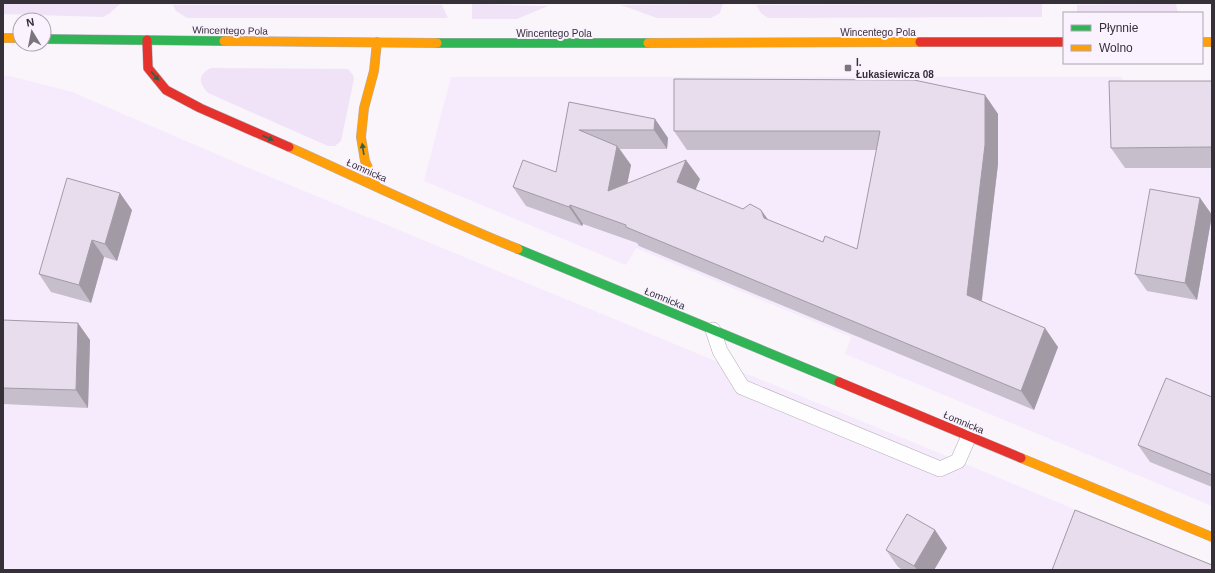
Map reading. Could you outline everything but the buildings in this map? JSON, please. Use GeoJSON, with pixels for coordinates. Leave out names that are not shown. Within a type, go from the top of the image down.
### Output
{"type":"FeatureCollection","features":[{"type":"Feature","properties":{"kind":"street","name":"Wincentego Pola"},"geometry":{"type":"LineString","coordinates":[[52,38],[482,44],[1063,42]]}},
{"type":"Feature","properties":{"kind":"street","name":"Łomnicka"},"geometry":{"type":"LineString","coordinates":[[147,40],[148,68],[166,90],[200,108],[376,186],[461,226],[1212,537]]}},
{"type":"Feature","properties":{"kind":"street"},"geometry":{"type":"LineString","coordinates":[[376,186],[365,161],[361,137],[364,108],[374,71],[377,42]]}},
{"type":"Feature","properties":{"kind":"lane"},"geometry":{"type":"LineString","coordinates":[[713,330],[720,351],[742,387],[940,469],[958,460],[969,436]]}},
{"type":"Feature","properties":{"kind":"shaded area"},"geometry":{"type":"Polygon","coordinates":[[[3,3],[120,4],[103,17],[52,15],[52,12],[12,12],[12,14],[3,14],[3,3]]]}},
{"type":"Feature","properties":{"kind":"shaded area"},"geometry":{"type":"Polygon","coordinates":[[[472,4],[548,6],[517,19],[472,19],[472,4]]]}},
{"type":"Feature","properties":{"kind":"shaded area"},"geometry":{"type":"Polygon","coordinates":[[[723,4],[720,13],[711,18],[657,18],[621,5],[723,4]]]}},
{"type":"Feature","properties":{"kind":"shaded area"},"geometry":{"type":"Polygon","coordinates":[[[1042,4],[1042,17],[768,18],[761,13],[756,5],[1042,4]]]}},
{"type":"Feature","properties":{"kind":"shaded area"},"geometry":{"type":"Polygon","coordinates":[[[1176,4],[1178,12],[1077,12],[1077,5],[1176,4]]]}},
{"type":"Feature","properties":{"kind":"shaded area"},"geometry":{"type":"Polygon","coordinates":[[[173,5],[442,5],[448,18],[187,18],[176,11],[173,5]]]}},
{"type":"Feature","properties":{"kind":"shaded area"},"geometry":{"type":"Polygon","coordinates":[[[211,68],[348,69],[353,75],[354,79],[341,141],[335,146],[328,146],[208,93],[201,83],[201,79],[203,73],[211,68]]]}},
{"type":"Feature","properties":{"kind":"shaded area"},"geometry":{"type":"Polygon","coordinates":[[[3,76],[10,76],[72,92],[251,169],[1212,566],[1212,570],[3,570],[3,76]]]}},
{"type":"Feature","properties":{"kind":"shaded area"},"geometry":{"type":"Polygon","coordinates":[[[451,77],[1122,77],[1123,102],[1212,101],[1212,506],[845,354],[851,337],[636,248],[626,265],[424,181],[451,77]]]}},
{"type":"Feature","properties":{"kind":"traffic: fast"},"geometry":{"type":"LineString","coordinates":[[52,39],[224,41]]}},
{"type":"Feature","properties":{"kind":"traffic: fast"},"geometry":{"type":"LineString","coordinates":[[437,43],[648,43]]}},
{"type":"Feature","properties":{"kind":"traffic: fast"},"geometry":{"type":"LineString","coordinates":[[518,249],[839,382]]}},
{"type":"Feature","properties":{"kind":"traffic: slow"},"geometry":{"type":"LineString","coordinates":[[3,38],[12,38]]}},
{"type":"Feature","properties":{"kind":"traffic: slow"},"geometry":{"type":"LineString","coordinates":[[224,41],[437,43]]}},
{"type":"Feature","properties":{"kind":"traffic: slow"},"geometry":{"type":"LineString","coordinates":[[376,186],[365,161],[361,137],[364,108],[374,71],[377,42]]}},
{"type":"Feature","properties":{"kind":"traffic: slow"},"geometry":{"type":"LineString","coordinates":[[648,43],[920,42]]}},
{"type":"Feature","properties":{"kind":"traffic: slow"},"geometry":{"type":"LineString","coordinates":[[1203,42],[1212,42]]}},
{"type":"Feature","properties":{"kind":"traffic: slow"},"geometry":{"type":"LineString","coordinates":[[289,147],[518,249]]}},
{"type":"Feature","properties":{"kind":"traffic: slow"},"geometry":{"type":"LineString","coordinates":[[1021,458],[1212,537]]}},
{"type":"Feature","properties":{"kind":"traffic: jam"},"geometry":{"type":"LineString","coordinates":[[147,40],[148,68],[166,90],[200,108],[289,147]]}},
{"type":"Feature","properties":{"kind":"traffic: jam"},"geometry":{"type":"LineString","coordinates":[[920,42],[1063,42]]}},
{"type":"Feature","properties":{"kind":"traffic: jam"},"geometry":{"type":"LineString","coordinates":[[839,382],[1021,458]]}},
{"type":"Feature","properties":{"kind":"place","name":"I. Łukasiewicza 08"},"geometry":{"type":"Point","coordinates":[848,68]}}]}
